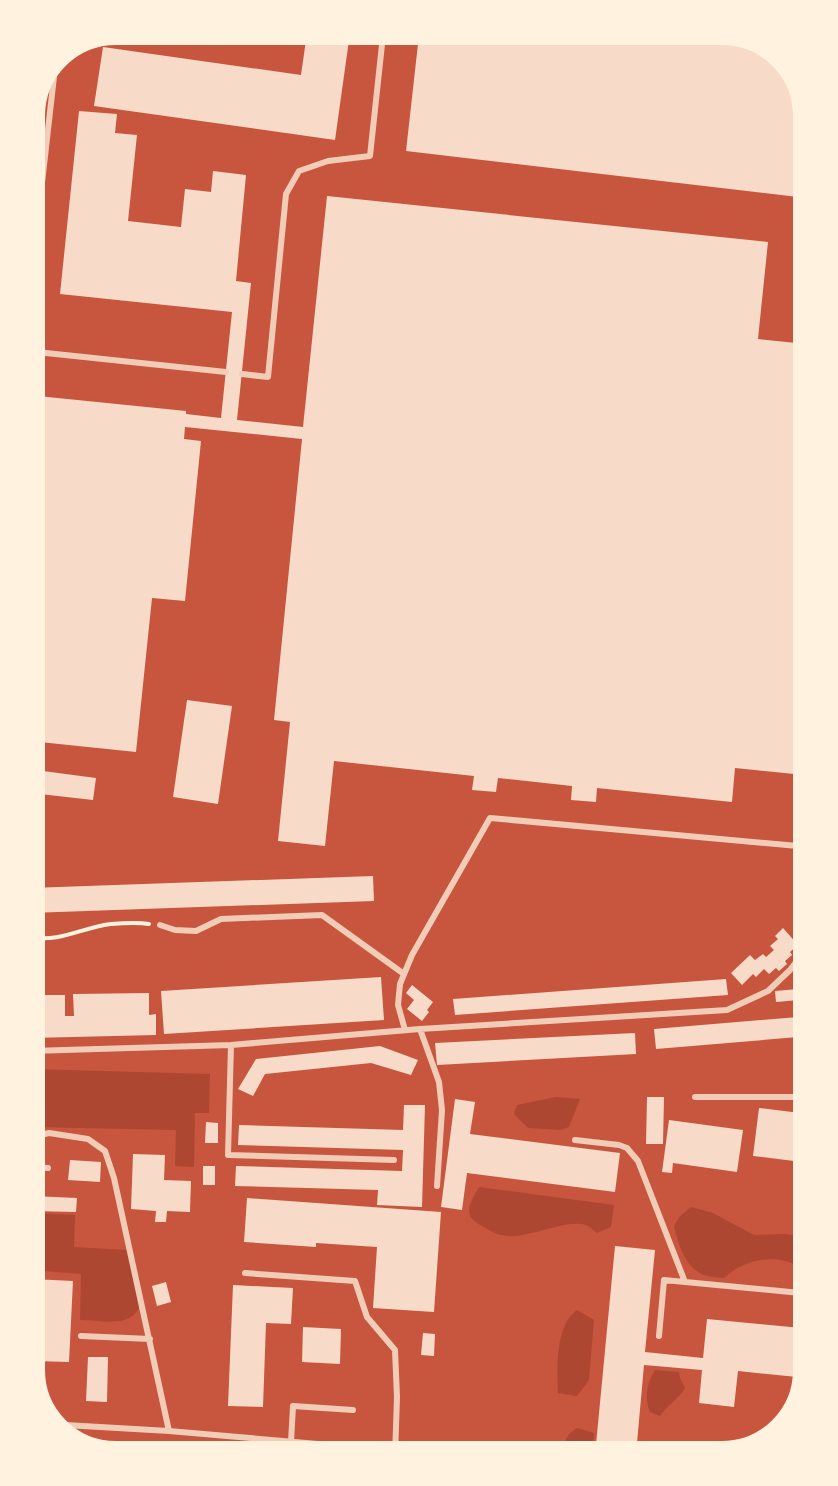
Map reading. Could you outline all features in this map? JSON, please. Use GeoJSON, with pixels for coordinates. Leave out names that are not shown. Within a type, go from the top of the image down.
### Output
{"type":"FeatureCollection","features":[{"type":"Feature","properties":{"kind":"lane"},"geometry":{"type":"LineString","coordinates":[[242,374],[268,377],[286,194],[299,171],[328,161],[370,156],[382,40]]}},
{"type":"Feature","properties":{"kind":"lane"},"geometry":{"type":"LineString","coordinates":[[40,201],[54,72]]}},
{"type":"Feature","properties":{"kind":"lane"},"geometry":{"type":"LineString","coordinates":[[40,352],[226,372]]}},
{"type":"Feature","properties":{"kind":"lane"},"geometry":{"type":"LineString","coordinates":[[405,1030],[398,1005],[404,974],[490,818],[798,846]]}},
{"type":"Feature","properties":{"kind":"lane"},"geometry":{"type":"LineString","coordinates":[[160,925],[175,930],[196,931],[221,919],[322,915],[404,974]]}},
{"type":"Feature","properties":{"kind":"lane"},"geometry":{"type":"LineString","coordinates":[[40,1051],[231,1045],[405,1030],[727,1010],[768,991],[798,960]]}},
{"type":"Feature","properties":{"kind":"lane"},"geometry":{"type":"LineString","coordinates":[[420,1029],[439,1082],[442,1110],[437,1186]]}},
{"type":"Feature","properties":{"kind":"lane"},"geometry":{"type":"LineString","coordinates":[[231,1045],[228,1155],[394,1160]]}},
{"type":"Feature","properties":{"kind":"lane"},"geometry":{"type":"LineString","coordinates":[[695,1097],[798,1097]]}},
{"type":"Feature","properties":{"kind":"lane"},"geometry":{"type":"LineString","coordinates":[[40,1135],[49,1133],[88,1139],[105,1151],[114,1178],[169,1431]]}},
{"type":"Feature","properties":{"kind":"lane"},"geometry":{"type":"LineString","coordinates":[[575,1140],[619,1145],[627,1148],[638,1161],[685,1282]]}},
{"type":"Feature","properties":{"kind":"lane"},"geometry":{"type":"LineString","coordinates":[[40,1168],[48,1168]]}},
{"type":"Feature","properties":{"kind":"lane"},"geometry":{"type":"LineString","coordinates":[[245,1273],[355,1281],[367,1317],[395,1350],[395,1446]]}},
{"type":"Feature","properties":{"kind":"lane"},"geometry":{"type":"LineString","coordinates":[[659,1336],[664,1280],[798,1293]]}},
{"type":"Feature","properties":{"kind":"lane"},"geometry":{"type":"LineString","coordinates":[[81,1336],[150,1339]]}},
{"type":"Feature","properties":{"kind":"lane"},"geometry":{"type":"LineString","coordinates":[[291,1442],[293,1406],[353,1410]]}},
{"type":"Feature","properties":{"kind":"lane"},"geometry":{"type":"LineString","coordinates":[[64,1425],[341,1446]]}},
{"type":"Feature","properties":{"kind":"path"},"geometry":{"type":"LineString","coordinates":[[40,939],[68,936],[109,924],[160,925]]}},
{"type":"Feature","properties":{"kind":"shaded area"},"geometry":{"type":"Polygon","coordinates":[[[40,1069],[210,1074],[209,1113],[195,1113],[194,1167],[175,1166],[176,1130],[40,1127],[40,1069]]]}},
{"type":"Feature","properties":{"kind":"shaded area"},"geometry":{"type":"Polygon","coordinates":[[[556,1097],[580,1099],[569,1127],[560,1130],[528,1128],[514,1114],[517,1105],[556,1097]]]}},
{"type":"Feature","properties":{"kind":"shaded area"},"geometry":{"type":"Polygon","coordinates":[[[479,1187],[614,1205],[611,1227],[597,1233],[585,1225],[572,1224],[510,1236],[492,1232],[472,1219],[470,1214],[470,1205],[479,1187]]]}},
{"type":"Feature","properties":{"kind":"shaded area"},"geometry":{"type":"Polygon","coordinates":[[[691,1207],[713,1213],[754,1235],[798,1236],[798,1267],[768,1259],[744,1265],[724,1278],[706,1276],[697,1272],[683,1254],[674,1226],[691,1207]]]}},
{"type":"Feature","properties":{"kind":"shaded area"},"geometry":{"type":"Polygon","coordinates":[[[40,1213],[75,1215],[74,1247],[126,1250],[140,1305],[136,1313],[115,1322],[80,1320],[81,1274],[40,1271],[40,1213]]]}},
{"type":"Feature","properties":{"kind":"shaded area"},"geometry":{"type":"Polygon","coordinates":[[[577,1310],[594,1320],[589,1380],[577,1396],[558,1393],[557,1372],[561,1337],[570,1317],[577,1310]]]}},
{"type":"Feature","properties":{"kind":"shaded area"},"geometry":{"type":"Polygon","coordinates":[[[655,1370],[679,1372],[685,1388],[660,1416],[650,1412],[647,1401],[648,1385],[655,1370]]]}},
{"type":"Feature","properties":{"kind":"shaded area"},"geometry":{"type":"Polygon","coordinates":[[[577,1428],[594,1433],[593,1446],[562,1446],[577,1428]]]}},
{"type":"Feature","properties":{"kind":"building"},"geometry":{"type":"Polygon","coordinates":[[[306,40],[349,40],[335,140],[94,106],[103,47],[301,75],[306,40]]]}},
{"type":"Feature","properties":{"kind":"building"},"geometry":{"type":"Polygon","coordinates":[[[418,40],[737,41],[756,48],[772,59],[790,82],[798,116],[798,197],[406,151],[418,40]]]}},
{"type":"Feature","properties":{"kind":"building"},"geometry":{"type":"Polygon","coordinates":[[[79,111],[117,114],[115,133],[137,135],[128,221],[181,227],[185,189],[211,192],[213,171],[246,175],[236,281],[251,283],[237,420],[303,427],[327,196],[768,242],[758,339],[798,343],[798,774],[735,768],[732,802],[597,788],[596,802],[571,800],[572,786],[498,778],[496,792],[472,790],[474,776],[334,761],[325,846],[278,841],[290,722],[274,720],[302,439],[185,427],[184,439],[201,441],[185,601],[152,598],[136,752],[40,742],[40,396],[186,411],[186,414],[221,418],[232,312],[60,294],[79,111]]]}},
{"type":"Feature","properties":{"kind":"building"},"geometry":{"type":"Polygon","coordinates":[[[187,700],[232,706],[218,804],[173,797],[187,700]]]}},
{"type":"Feature","properties":{"kind":"building"},"geometry":{"type":"Polygon","coordinates":[[[43,771],[96,778],[93,800],[40,794],[43,771]]]}},
{"type":"Feature","properties":{"kind":"building"},"geometry":{"type":"Polygon","coordinates":[[[373,876],[374,901],[40,913],[40,888],[373,876]]]}},
{"type":"Feature","properties":{"kind":"building"},"geometry":{"type":"Polygon","coordinates":[[[783,928],[798,945],[790,952],[792,955],[785,961],[787,964],[769,974],[764,969],[756,977],[753,974],[742,985],[731,973],[750,955],[755,960],[763,954],[766,957],[774,950],[770,946],[783,928]]]}},
{"type":"Feature","properties":{"kind":"building"},"geometry":{"type":"Polygon","coordinates":[[[381,977],[384,1020],[164,1034],[161,991],[381,977]]]}},
{"type":"Feature","properties":{"kind":"building"},"geometry":{"type":"Polygon","coordinates":[[[726,979],[728,995],[455,1015],[453,999],[726,979]]]}},
{"type":"Feature","properties":{"kind":"building"},"geometry":{"type":"Polygon","coordinates":[[[412,985],[433,1002],[422,1021],[407,1009],[414,1000],[406,993],[412,985]]]}},
{"type":"Feature","properties":{"kind":"building"},"geometry":{"type":"Polygon","coordinates":[[[798,989],[798,1000],[776,1002],[775,991],[798,989]]]}},
{"type":"Feature","properties":{"kind":"building"},"geometry":{"type":"Polygon","coordinates":[[[149,993],[149,1015],[156,1014],[156,1035],[40,1038],[40,995],[65,995],[65,1016],[74,1016],[73,994],[149,993]]]}},
{"type":"Feature","properties":{"kind":"building"},"geometry":{"type":"Polygon","coordinates":[[[798,1017],[798,1037],[656,1049],[654,1029],[798,1017]]]}},
{"type":"Feature","properties":{"kind":"building"},"geometry":{"type":"Polygon","coordinates":[[[635,1033],[636,1054],[437,1065],[435,1043],[635,1033]]]}},
{"type":"Feature","properties":{"kind":"building"},"geometry":{"type":"Polygon","coordinates":[[[380,1046],[418,1060],[411,1075],[371,1063],[265,1074],[253,1096],[238,1089],[256,1059],[380,1046]]]}},
{"type":"Feature","properties":{"kind":"building"},"geometry":{"type":"Polygon","coordinates":[[[647,1097],[664,1097],[663,1144],[646,1144],[647,1097]]]}},
{"type":"Feature","properties":{"kind":"building"},"geometry":{"type":"Polygon","coordinates":[[[455,1099],[475,1102],[470,1134],[620,1153],[615,1192],[467,1173],[462,1210],[441,1207],[455,1099]]]}},
{"type":"Feature","properties":{"kind":"building"},"geometry":{"type":"Polygon","coordinates":[[[404,1105],[425,1105],[422,1207],[377,1205],[378,1190],[235,1186],[236,1166],[402,1171],[403,1150],[238,1145],[239,1125],[403,1130],[404,1105]]]}},
{"type":"Feature","properties":{"kind":"building"},"geometry":{"type":"Polygon","coordinates":[[[759,1108],[798,1113],[794,1161],[753,1156],[759,1108]]]}},
{"type":"Feature","properties":{"kind":"building"},"geometry":{"type":"Polygon","coordinates":[[[669,1120],[743,1130],[737,1172],[673,1163],[672,1173],[662,1172],[669,1120]]]}},
{"type":"Feature","properties":{"kind":"building"},"geometry":{"type":"Polygon","coordinates":[[[206,1122],[218,1123],[218,1143],[205,1143],[206,1122]]]}},
{"type":"Feature","properties":{"kind":"building"},"geometry":{"type":"Polygon","coordinates":[[[133,1154],[165,1155],[164,1180],[191,1181],[190,1212],[167,1211],[166,1222],[155,1222],[156,1211],[131,1209],[133,1154]]]}},
{"type":"Feature","properties":{"kind":"building"},"geometry":{"type":"Polygon","coordinates":[[[70,1160],[101,1162],[100,1182],[68,1180],[70,1160]]]}},
{"type":"Feature","properties":{"kind":"building"},"geometry":{"type":"Polygon","coordinates":[[[203,1166],[215,1166],[215,1185],[203,1185],[203,1166]]]}},
{"type":"Feature","properties":{"kind":"building"},"geometry":{"type":"Polygon","coordinates":[[[40,1196],[77,1198],[76,1212],[40,1211],[40,1196]]]}},
{"type":"Feature","properties":{"kind":"building"},"geometry":{"type":"Polygon","coordinates":[[[247,1198],[441,1212],[434,1312],[373,1308],[377,1247],[244,1242],[247,1198]]]}},
{"type":"Feature","properties":{"kind":"building"},"geometry":{"type":"Polygon","coordinates":[[[615,1246],[655,1250],[645,1352],[703,1358],[707,1319],[798,1328],[798,1370],[796,1384],[797,1377],[738,1371],[734,1407],[699,1403],[702,1370],[644,1365],[637,1446],[596,1446],[615,1246]]]}},
{"type":"Feature","properties":{"kind":"building"},"geometry":{"type":"Polygon","coordinates":[[[40,1279],[73,1281],[69,1362],[40,1361],[40,1279]]]}},
{"type":"Feature","properties":{"kind":"building"},"geometry":{"type":"Polygon","coordinates":[[[166,1282],[171,1302],[157,1306],[152,1286],[166,1282]]]}},
{"type":"Feature","properties":{"kind":"building"},"geometry":{"type":"Polygon","coordinates":[[[233,1285],[293,1288],[291,1324],[266,1323],[263,1407],[228,1406],[233,1285]]]}},
{"type":"Feature","properties":{"kind":"building"},"geometry":{"type":"Polygon","coordinates":[[[303,1327],[341,1329],[340,1364],[302,1362],[303,1327]]]}},
{"type":"Feature","properties":{"kind":"building"},"geometry":{"type":"Polygon","coordinates":[[[423,1333],[435,1334],[434,1356],[421,1355],[423,1333]]]}},
{"type":"Feature","properties":{"kind":"building"},"geometry":{"type":"Polygon","coordinates":[[[88,1357],[108,1357],[107,1402],[86,1401],[88,1357]]]}}]}
